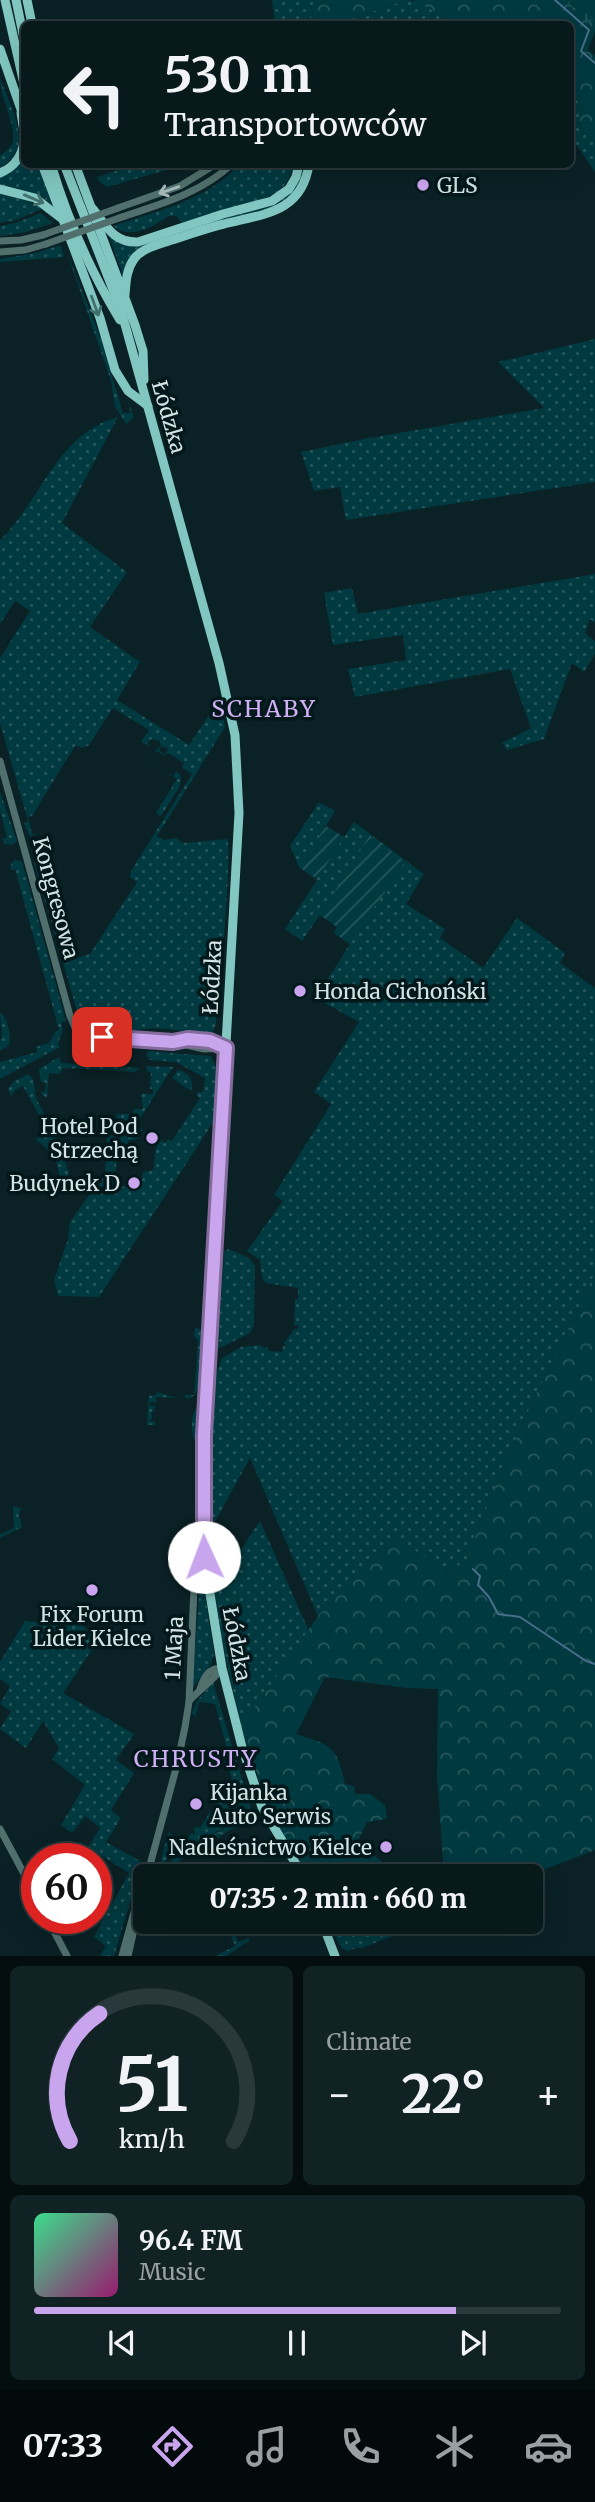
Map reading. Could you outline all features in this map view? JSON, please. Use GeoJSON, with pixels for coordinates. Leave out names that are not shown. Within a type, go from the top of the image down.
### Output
{"type":"FeatureCollection","features":[{"type":"Feature","properties":{"kind":"main road"},"geometry":{"type":"LineString","coordinates":[[5,0],[21,71]]}},
{"type":"Feature","properties":{"kind":"main road"},"geometry":{"type":"LineString","coordinates":[[16,0],[21,24]]}},
{"type":"Feature","properties":{"kind":"main road"},"geometry":{"type":"LineString","coordinates":[[27,0],[31,21]]}},
{"type":"Feature","properties":{"kind":"main road"},"geometry":{"type":"LineString","coordinates":[[0,50],[21,114]]}},
{"type":"Feature","properties":{"kind":"main road"},"geometry":{"type":"LineString","coordinates":[[0,173],[15,163],[21,153]]}},
{"type":"Feature","properties":{"kind":"main road"},"geometry":{"type":"LineString","coordinates":[[43,168],[100,318],[115,370],[128,391],[148,406]]}},
{"type":"Feature","properties":{"kind":"main road","name":"Łódzka"},"geometry":{"type":"LineString","coordinates":[[53,168],[91,266],[124,328]]}},
{"type":"Feature","properties":{"kind":"main road","name":"Łódzka"},"geometry":{"type":"LineString","coordinates":[[66,168],[117,299],[220,670],[237,749],[239,813],[204,1435],[204,1557],[222,1668],[242,1747],[262,1807],[296,1864]]}},
{"type":"Feature","properties":{"kind":"main road"},"geometry":{"type":"LineString","coordinates":[[77,168],[125,295],[143,351],[144,393]]}},
{"type":"Feature","properties":{"kind":"main road"},"geometry":{"type":"LineString","coordinates":[[125,295],[127,275],[134,259],[146,250],[175,235],[278,198],[294,181],[298,168]]}},
{"type":"Feature","properties":{"kind":"main road"},"geometry":{"type":"LineString","coordinates":[[195,228],[270,213],[282,208],[294,199],[304,184],[308,168]]}},
{"type":"Feature","properties":{"kind":"main road"},"geometry":{"type":"LineString","coordinates":[[0,189],[35,198],[62,219]]}},
{"type":"Feature","properties":{"kind":"main road"},"geometry":{"type":"LineString","coordinates":[[93,209],[110,232],[127,241],[138,242],[175,235]]}},
{"type":"Feature","properties":{"kind":"main road"},"geometry":{"type":"LineString","coordinates":[[327,1934],[335,1956]]}},
{"type":"Feature","properties":{"kind":"street"},"geometry":{"type":"LineString","coordinates":[[0,241],[21,240],[43,234],[118,208],[180,186],[209,168]]}},
{"type":"Feature","properties":{"kind":"street"},"geometry":{"type":"LineString","coordinates":[[0,252],[46,244],[190,192],[211,181],[227,168]]}},
{"type":"Feature","properties":{"kind":"street","name":"Kongresowa"},"geometry":{"type":"LineString","coordinates":[[0,761],[70,1016],[80,1042],[96,1037],[173,1042],[188,1048],[226,1048]]}},
{"type":"Feature","properties":{"kind":"street","name":"1 Maja"},"geometry":{"type":"LineString","coordinates":[[150,1864],[177,1765],[188,1702],[195,1565],[204,1557]]}},
{"type":"Feature","properties":{"kind":"street","name":"1 Maja"},"geometry":{"type":"LineString","coordinates":[[188,1702],[200,1689],[209,1671],[222,1668]]}},
{"type":"Feature","properties":{"kind":"street"},"geometry":{"type":"LineString","coordinates":[[0,1829],[21,1869]]}},
{"type":"Feature","properties":{"kind":"street"},"geometry":{"type":"LineString","coordinates":[[122,1956],[133,1916]]}},
{"type":"Feature","properties":{"kind":"street"},"geometry":{"type":"LineString","coordinates":[[55,1934],[67,1956]]}},
{"type":"Feature","properties":{"kind":"street"},"geometry":{"type":"LineString","coordinates":[[128,1956],[134,1934]]}},
{"type":"Feature","properties":{"kind":"green space"},"geometry":{"type":"Polygon","coordinates":[[[272,0],[328,0],[314,5],[311,21],[275,21],[272,0]]]}},
{"type":"Feature","properties":{"kind":"green space"},"geometry":{"type":"Polygon","coordinates":[[[328,0],[406,0],[345,21],[311,21],[314,5],[328,0]]]}},
{"type":"Feature","properties":{"kind":"green space"},"geometry":{"type":"Polygon","coordinates":[[[406,0],[426,5],[451,21],[345,21],[406,0]]]}},
{"type":"Feature","properties":{"kind":"green space"},"geometry":{"type":"Polygon","coordinates":[[[414,0],[595,0],[595,31],[588,49],[595,56],[595,144],[578,125],[582,108],[574,94],[574,21],[451,21],[414,0]]]}},
{"type":"Feature","properties":{"kind":"green space"},"geometry":{"type":"Polygon","coordinates":[[[566,0],[579,0],[590,11],[593,21],[587,22],[566,0]]]}},
{"type":"Feature","properties":{"kind":"green space"},"geometry":{"type":"Polygon","coordinates":[[[0,78],[18,126],[19,138],[17,150],[11,160],[0,168],[0,156],[11,145],[13,134],[0,78]]]}},
{"type":"Feature","properties":{"kind":"green space"},"geometry":{"type":"Polygon","coordinates":[[[574,95],[582,108],[578,125],[595,144],[595,172],[574,141],[574,95]]]}},
{"type":"Feature","properties":{"kind":"green space"},"geometry":{"type":"Polygon","coordinates":[[[21,160],[21,168],[39,168],[53,205],[40,196],[0,185],[0,176],[16,168],[21,160]]]}},
{"type":"Feature","properties":{"kind":"green space"},"geometry":{"type":"Polygon","coordinates":[[[124,168],[174,168],[107,187],[97,177],[124,168]]]}},
{"type":"Feature","properties":{"kind":"green space"},"geometry":{"type":"Polygon","coordinates":[[[236,168],[292,168],[288,181],[281,189],[248,205],[182,223],[176,216],[169,216],[149,228],[135,232],[113,226],[197,196],[236,168]]]}},
{"type":"Feature","properties":{"kind":"green space"},"geometry":{"type":"Polygon","coordinates":[[[302,168],[304,168],[302,180],[291,196],[269,209],[147,245],[123,276],[109,236],[124,244],[271,206],[290,193],[302,168]]]}},
{"type":"Feature","properties":{"kind":"green space"},"geometry":{"type":"Polygon","coordinates":[[[0,194],[38,206],[44,210],[50,215],[56,222],[42,209],[16,220],[0,223],[0,194]]]}},
{"type":"Feature","properties":{"kind":"green space"},"geometry":{"type":"Polygon","coordinates":[[[41,213],[53,223],[26,232],[0,236],[0,226],[41,213]]]}},
{"type":"Feature","properties":{"kind":"green space"},"geometry":{"type":"Polygon","coordinates":[[[61,245],[64,257],[0,262],[0,259],[61,245]]]}},
{"type":"Feature","properties":{"kind":"green space"},"geometry":{"type":"Polygon","coordinates":[[[65,247],[101,339],[123,413],[131,413],[126,396],[134,417],[126,424],[115,406],[111,381],[65,247]]]}},
{"type":"Feature","properties":{"kind":"green space"},"geometry":{"type":"Polygon","coordinates":[[[595,339],[595,482],[346,520],[340,487],[314,491],[301,452],[544,408],[498,362],[595,339]]]}},
{"type":"Feature","properties":{"kind":"green space"},"geometry":{"type":"Polygon","coordinates":[[[118,417],[62,523],[127,572],[90,627],[140,662],[117,700],[189,745],[219,700],[225,727],[157,836],[164,840],[176,838],[183,843],[228,839],[226,908],[216,1024],[208,1036],[161,1029],[103,1030],[80,1021],[34,863],[37,857],[42,857],[40,859],[69,960],[90,954],[137,882],[130,877],[131,871],[192,774],[182,768],[184,763],[168,753],[164,757],[168,749],[162,746],[159,750],[163,755],[154,750],[161,745],[159,741],[151,739],[148,743],[150,747],[141,742],[149,730],[113,708],[89,745],[83,748],[75,746],[32,816],[28,817],[32,834],[36,834],[30,837],[24,824],[28,821],[0,723],[0,658],[30,611],[15,601],[0,624],[0,540],[80,437],[97,425],[118,417]]]}},
{"type":"Feature","properties":{"kind":"green space"},"geometry":{"type":"Polygon","coordinates":[[[595,574],[595,623],[590,619],[585,633],[595,641],[595,654],[584,672],[572,663],[544,739],[507,750],[502,743],[531,728],[510,669],[355,697],[348,669],[406,660],[403,635],[333,645],[324,593],[352,588],[358,614],[595,574]]]}},
{"type":"Feature","properties":{"kind":"green space"},"geometry":{"type":"Polygon","coordinates":[[[136,753],[173,776],[176,771],[181,776],[180,786],[161,816],[156,813],[177,779],[136,753]]]}},
{"type":"Feature","properties":{"kind":"green space"},"geometry":{"type":"Polygon","coordinates":[[[0,792],[17,841],[12,845],[5,844],[2,839],[7,837],[0,811],[0,792]]]}},
{"type":"Feature","properties":{"kind":"green space"},"geometry":{"type":"Polygon","coordinates":[[[319,802],[335,811],[326,826],[344,837],[354,822],[424,874],[406,904],[445,929],[440,938],[483,968],[517,918],[565,953],[560,963],[595,988],[595,1273],[510,1449],[466,1561],[446,1573],[396,1537],[318,1616],[250,1458],[212,1527],[211,1479],[215,1377],[222,1358],[241,1347],[261,1345],[264,1348],[267,1346],[269,1351],[282,1352],[283,1346],[286,1346],[284,1343],[294,1329],[299,1327],[294,1326],[298,1288],[266,1283],[262,1278],[260,1260],[247,1251],[283,1201],[274,1195],[331,1104],[314,1092],[359,1022],[316,998],[350,944],[334,933],[337,927],[320,915],[302,941],[285,929],[317,880],[299,867],[290,846],[319,802]]]}},
{"type":"Feature","properties":{"kind":"green space"},"geometry":{"type":"Polygon","coordinates":[[[326,826],[344,837],[317,879],[299,867],[326,826]]]}},
{"type":"Feature","properties":{"kind":"green space"},"geometry":{"type":"Polygon","coordinates":[[[370,835],[405,862],[350,944],[334,933],[337,927],[320,915],[370,835]]]}},
{"type":"Feature","properties":{"kind":"green space"},"geometry":{"type":"Polygon","coordinates":[[[15,860],[22,861],[66,1021],[61,1023],[63,1030],[58,1043],[60,1047],[0,1079],[0,1062],[37,1052],[36,1047],[49,1043],[59,1030],[15,869],[11,870],[11,864],[15,860]]]}},
{"type":"Feature","properties":{"kind":"green space"},"geometry":{"type":"Polygon","coordinates":[[[0,1012],[7,1023],[10,1037],[9,1045],[0,1051],[2,1038],[0,1012]]]}},
{"type":"Feature","properties":{"kind":"green space"},"geometry":{"type":"Polygon","coordinates":[[[148,1051],[211,1056],[216,1067],[214,1121],[99,1297],[58,1296],[54,1280],[68,1239],[70,1222],[105,1172],[107,1136],[116,1129],[117,1114],[133,1114],[134,1109],[143,1109],[141,1094],[153,1094],[153,1089],[150,1089],[151,1073],[146,1066],[173,1067],[133,1129],[136,1131],[143,1128],[137,1139],[128,1141],[126,1156],[117,1158],[114,1185],[135,1191],[141,1188],[143,1172],[153,1170],[156,1148],[161,1140],[165,1143],[168,1139],[172,1141],[200,1098],[196,1095],[203,1092],[205,1078],[176,1062],[150,1060],[148,1051]]]}},
{"type":"Feature","properties":{"kind":"green space"},"geometry":{"type":"Polygon","coordinates":[[[59,1057],[61,1063],[140,1068],[135,1072],[63,1068],[60,1074],[49,1073],[47,1097],[43,1096],[41,1092],[45,1092],[46,1083],[41,1082],[39,1069],[59,1057]]]}},
{"type":"Feature","properties":{"kind":"green space"},"geometry":{"type":"Polygon","coordinates":[[[178,1070],[190,1077],[191,1091],[172,1078],[178,1070]]]}},
{"type":"Feature","properties":{"kind":"green space"},"geometry":{"type":"Polygon","coordinates":[[[29,1074],[37,1100],[63,1153],[69,1184],[59,1183],[54,1158],[36,1140],[43,1131],[44,1124],[23,1086],[11,1096],[8,1089],[14,1081],[29,1074]]]}},
{"type":"Feature","properties":{"kind":"green space"},"geometry":{"type":"Polygon","coordinates":[[[228,1249],[249,1258],[255,1266],[254,1325],[250,1333],[218,1349],[224,1252],[228,1249]]]}},
{"type":"Feature","properties":{"kind":"green space"},"geometry":{"type":"Polygon","coordinates":[[[595,1273],[595,1850],[543,1870],[543,1864],[443,1864],[437,1775],[438,1689],[406,1688],[325,1677],[296,1734],[331,1749],[339,1762],[345,1784],[354,1786],[355,1794],[370,1794],[385,1805],[387,1819],[367,1822],[357,1843],[385,1864],[301,1864],[272,1819],[241,1727],[318,1616],[396,1537],[446,1573],[466,1561],[510,1449],[595,1273]]]}},
{"type":"Feature","properties":{"kind":"green space"},"geometry":{"type":"Polygon","coordinates":[[[195,1327],[204,1331],[203,1373],[195,1395],[187,1399],[183,1395],[194,1395],[198,1340],[194,1336],[195,1327]]]}},
{"type":"Feature","properties":{"kind":"green space"},"geometry":{"type":"Polygon","coordinates":[[[157,1392],[177,1398],[157,1397],[156,1402],[150,1402],[150,1406],[156,1406],[153,1410],[156,1411],[151,1412],[152,1419],[149,1421],[154,1422],[155,1419],[155,1425],[147,1425],[149,1396],[156,1395],[157,1392]]]}},
{"type":"Feature","properties":{"kind":"green space"},"geometry":{"type":"Polygon","coordinates":[[[202,1401],[200,1442],[197,1445],[192,1422],[195,1410],[202,1401]]]}},
{"type":"Feature","properties":{"kind":"green space"},"geometry":{"type":"Polygon","coordinates":[[[13,1507],[21,1508],[19,1515],[22,1527],[0,1538],[0,1534],[14,1528],[13,1507]]]}},
{"type":"Feature","properties":{"kind":"green space"},"geometry":{"type":"Polygon","coordinates":[[[260,1521],[309,1631],[241,1727],[214,1589],[260,1521]]]}},
{"type":"Feature","properties":{"kind":"green space"},"geometry":{"type":"Polygon","coordinates":[[[201,1569],[214,1654],[211,1664],[192,1689],[201,1569]]]}},
{"type":"Feature","properties":{"kind":"green space"},"geometry":{"type":"Polygon","coordinates":[[[25,1621],[82,1625],[87,1630],[97,1632],[98,1629],[97,1642],[63,1693],[134,1734],[116,1760],[134,1773],[111,1810],[121,1818],[108,1843],[91,1843],[100,1828],[85,1816],[72,1833],[61,1825],[85,1785],[52,1759],[59,1748],[43,1721],[26,1748],[0,1729],[11,1711],[0,1704],[10,1686],[0,1679],[0,1662],[25,1621]]]}},
{"type":"Feature","properties":{"kind":"green space"},"geometry":{"type":"Polygon","coordinates":[[[213,1682],[256,1826],[253,1828],[248,1815],[174,1855],[186,1843],[191,1833],[195,1835],[194,1827],[200,1828],[232,1778],[229,1769],[223,1765],[229,1756],[215,1704],[199,1702],[195,1719],[194,1714],[191,1714],[197,1701],[213,1682]]]}},
{"type":"Feature","properties":{"kind":"green space"},"geometry":{"type":"Polygon","coordinates":[[[246,1814],[251,1822],[238,1825],[175,1864],[170,1862],[194,1841],[214,1835],[246,1814]]]}},
{"type":"Feature","properties":{"kind":"green space"},"geometry":{"type":"Polygon","coordinates":[[[169,1830],[170,1834],[182,1839],[163,1864],[160,1864],[169,1830]]]}},
{"type":"Feature","properties":{"kind":"green space"},"geometry":{"type":"Polygon","coordinates":[[[112,1845],[142,1862],[133,1864],[133,1892],[114,1956],[100,1956],[106,1946],[94,1937],[96,1934],[112,1934],[112,1904],[129,1873],[112,1862],[112,1845]]]}},
{"type":"Feature","properties":{"kind":"green space"},"geometry":{"type":"Polygon","coordinates":[[[230,1934],[235,1934],[238,1942],[249,1938],[249,1941],[226,1956],[215,1956],[235,1946],[230,1934]]]}},
{"type":"Feature","properties":{"kind":"green space"},"geometry":{"type":"Polygon","coordinates":[[[334,1934],[397,1934],[360,1949],[359,1947],[348,1951],[341,1948],[334,1934]]]}},
{"type":"Feature","properties":{"kind":"waterway"},"geometry":{"type":"LineString","coordinates":[[555,0],[589,30],[581,51],[595,63]]}},
{"type":"Feature","properties":{"kind":"waterway"},"geometry":{"type":"LineString","coordinates":[[473,1569],[480,1576],[478,1585],[489,1597],[498,1614],[520,1617],[586,1661],[595,1664]]}},
{"type":"Feature","properties":{"kind":"place","name":"GLS"},"geometry":{"type":"Point","coordinates":[423,185]}},
{"type":"Feature","properties":{"kind":"place","name":"Honda Cichoński"},"geometry":{"type":"Point","coordinates":[300,991]}},
{"type":"Feature","properties":{"kind":"place","name":"Hotel Pod Strzechą"},"geometry":{"type":"Point","coordinates":[152,1138]}},
{"type":"Feature","properties":{"kind":"place","name":"Budynek D"},"geometry":{"type":"Point","coordinates":[134,1183]}},
{"type":"Feature","properties":{"kind":"place","name":"Fix Forum Lider Kielce"},"geometry":{"type":"Point","coordinates":[92,1590]}},
{"type":"Feature","properties":{"kind":"place","name":"Kijanka Auto Serwis"},"geometry":{"type":"Point","coordinates":[196,1804]}},
{"type":"Feature","properties":{"kind":"place","name":"Nadleśnictwo Kielce"},"geometry":{"type":"Point","coordinates":[386,1847]}},
{"type":"Feature","properties":{"kind":"district","name":"SCHABY"},"geometry":{"type":"Point","coordinates":[264,708]}},
{"type":"Feature","properties":{"kind":"district","name":"CHRUSTY"},"geometry":{"type":"Point","coordinates":[196,1758]}},
{"type":"Feature","properties":{"kind":"route"},"geometry":{"type":"LineString","coordinates":[[102,1037],[173,1042],[188,1039],[210,1041],[226,1048],[204,1435],[204,1557]]}}]}
